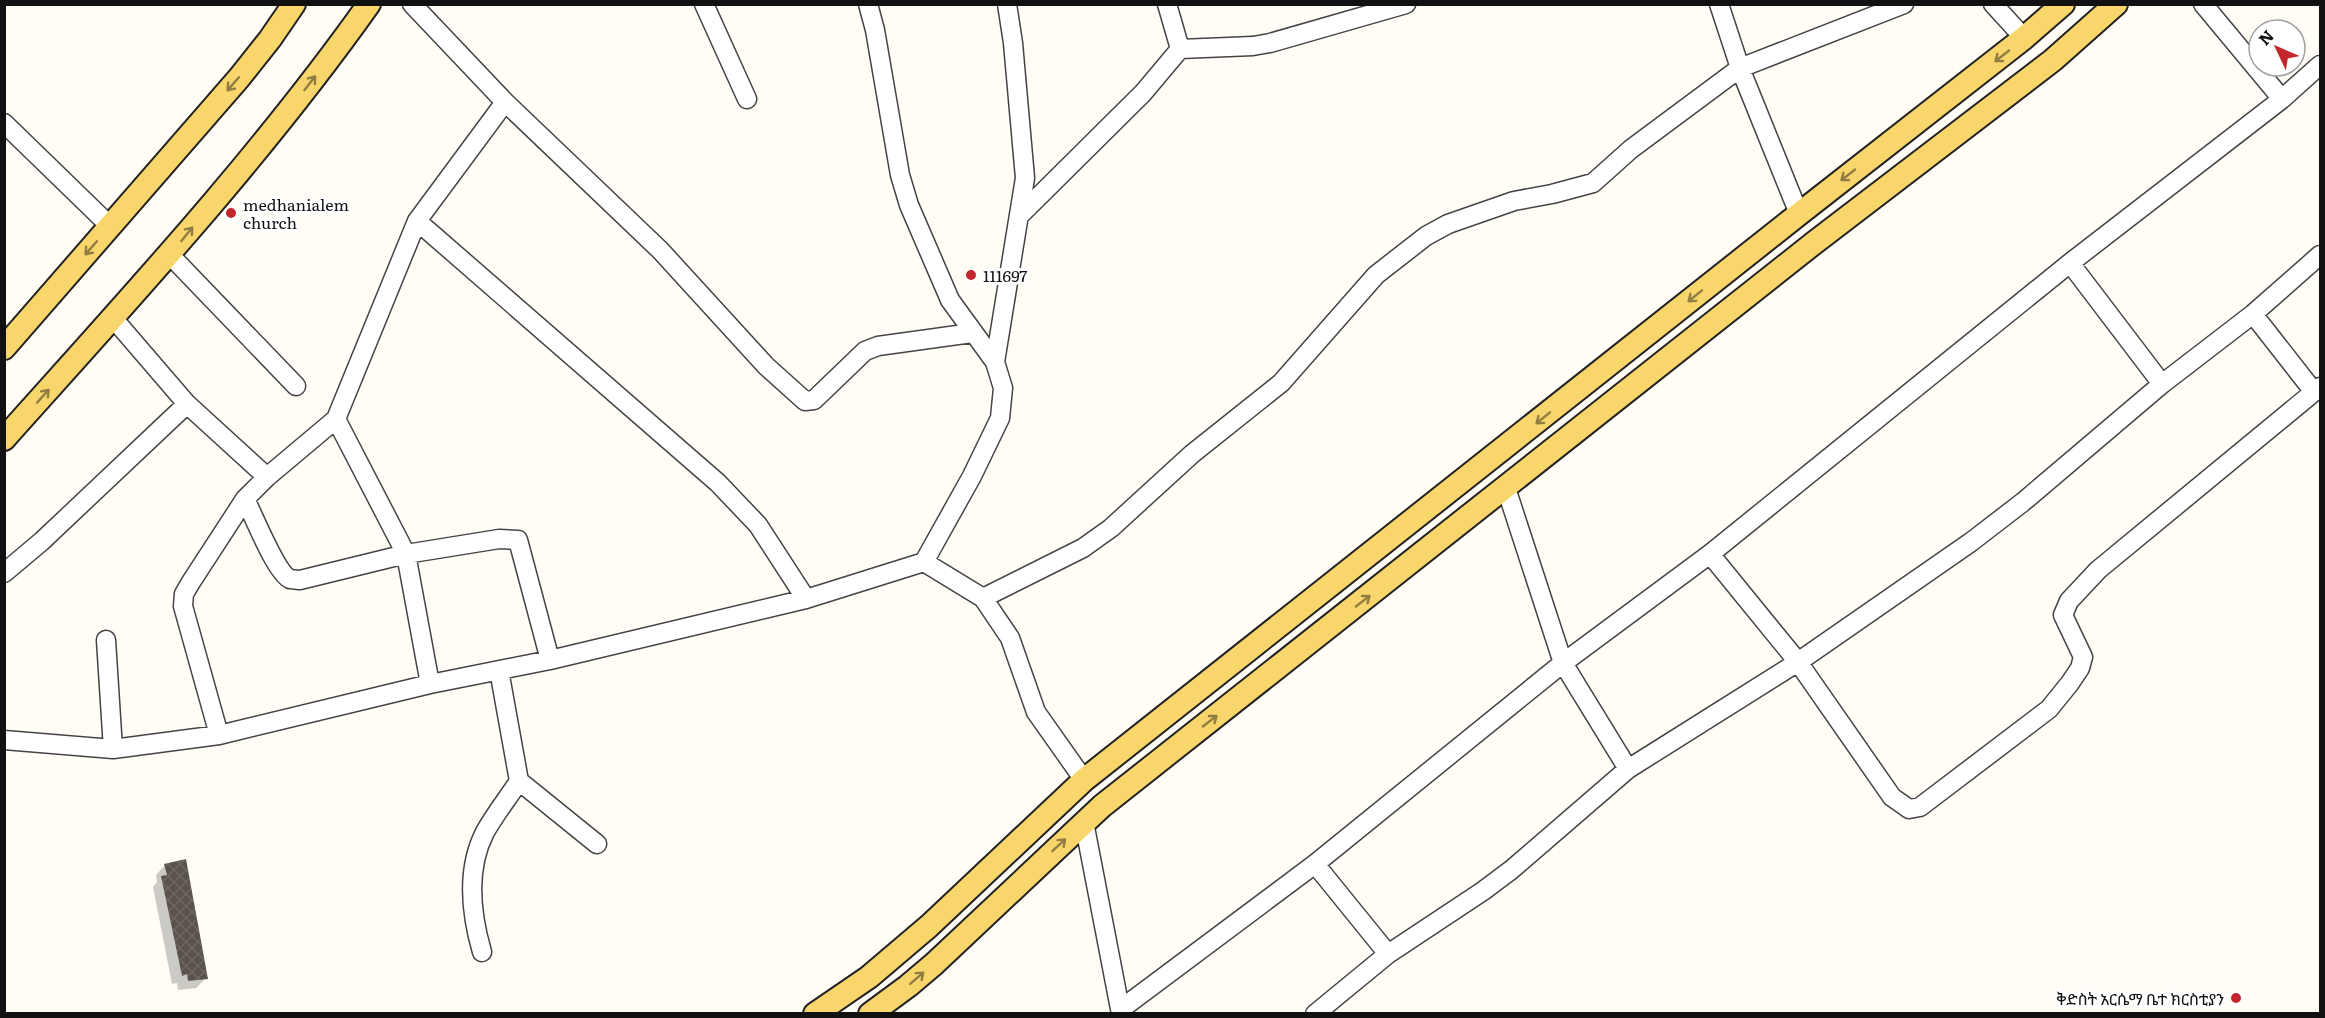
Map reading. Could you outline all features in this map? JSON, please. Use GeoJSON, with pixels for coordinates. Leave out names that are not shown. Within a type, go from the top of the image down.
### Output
{"type":"FeatureCollection","features":[{"type":"Feature","properties":{"kind":"main road"},"geometry":{"type":"LineString","coordinates":[[4,348],[239,78],[294,4]]}},
{"type":"Feature","properties":{"kind":"main road"},"geometry":{"type":"LineString","coordinates":[[4,439],[170,255],[311,83],[369,4]]}},
{"type":"Feature","properties":{"kind":"main road"},"geometry":{"type":"LineString","coordinates":[[815,1014],[869,977],[929,926],[1084,780],[2024,38],[2063,4]]}},
{"type":"Feature","properties":{"kind":"main road"},"geometry":{"type":"LineString","coordinates":[[870,1014],[934,964],[1084,822],[1805,250],[2053,60],[2116,4]]}},
{"type":"Feature","properties":{"kind":"street"},"geometry":{"type":"LineString","coordinates":[[412,4],[505,102],[652,243],[766,366],[805,401],[814,400],[856,358],[871,348],[972,333]]}},
{"type":"Feature","properties":{"kind":"street"},"geometry":{"type":"LineString","coordinates":[[704,4],[747,99]]}},
{"type":"Feature","properties":{"kind":"street"},"geometry":{"type":"LineString","coordinates":[[4,740],[113,748],[219,735],[430,684],[550,660],[806,599],[924,562],[972,476],[1000,418],[1003,388],[995,362],[950,300],[909,205],[900,175],[875,30],[868,4]]}},
{"type":"Feature","properties":{"kind":"street"},"geometry":{"type":"LineString","coordinates":[[995,362],[1025,178],[1013,43],[1007,4]]}},
{"type":"Feature","properties":{"kind":"street"},"geometry":{"type":"LineString","coordinates":[[1167,4],[1180,50]]}},
{"type":"Feature","properties":{"kind":"street"},"geometry":{"type":"LineString","coordinates":[[1019,216],[1143,93],[1180,50],[1252,46],[1363,11],[1406,4]]}},
{"type":"Feature","properties":{"kind":"street"},"geometry":{"type":"LineString","coordinates":[[1719,4],[1740,68],[1799,214]]}},
{"type":"Feature","properties":{"kind":"street"},"geometry":{"type":"LineString","coordinates":[[983,598],[1083,548],[1111,528],[1192,454],[1281,383],[1376,275],[1426,236],[1448,224],[1514,201],[1593,183],[1631,149],[1740,68],[1904,4]]}},
{"type":"Feature","properties":{"kind":"street"},"geometry":{"type":"LineString","coordinates":[[1993,4],[2024,38]]}},
{"type":"Feature","properties":{"kind":"street"},"geometry":{"type":"LineString","coordinates":[[2203,4],[2282,99]]}},
{"type":"Feature","properties":{"kind":"street"},"geometry":{"type":"LineString","coordinates":[[1084,822],[1121,1011],[1316,864],[1563,663],[1710,554],[2070,263],[2282,99],[2320,65]]}},
{"type":"Feature","properties":{"kind":"street"},"geometry":{"type":"LineString","coordinates":[[219,735],[183,606],[184,594],[245,499],[267,477],[336,419],[417,221],[505,102]]}},
{"type":"Feature","properties":{"kind":"street"},"geometry":{"type":"LineString","coordinates":[[5,125],[110,226]]}},
{"type":"Feature","properties":{"kind":"street"},"geometry":{"type":"LineString","coordinates":[[417,221],[718,483],[758,525],[806,599]]}},
{"type":"Feature","properties":{"kind":"street"},"geometry":{"type":"LineString","coordinates":[[170,255],[296,386]]}},
{"type":"Feature","properties":{"kind":"street"},"geometry":{"type":"LineString","coordinates":[[1315,1014],[1388,954],[1483,891],[1628,769],[1798,662],[1980,536],[2162,384],[2253,314],[2320,255]]}},
{"type":"Feature","properties":{"kind":"street"},"geometry":{"type":"LineString","coordinates":[[2070,263],[2162,384]]}},
{"type":"Feature","properties":{"kind":"street"},"geometry":{"type":"LineString","coordinates":[[1710,554],[1798,662],[1892,797],[1909,809],[1920,807],[2049,708],[2070,683],[2080,668],[2083,657],[2063,615],[2069,601],[2098,570],[2317,390],[2253,314]]}},
{"type":"Feature","properties":{"kind":"street"},"geometry":{"type":"LineString","coordinates":[[113,318],[187,404],[267,477]]}},
{"type":"Feature","properties":{"kind":"street"},"geometry":{"type":"LineString","coordinates":[[4,573],[50,534],[187,404]]}},
{"type":"Feature","properties":{"kind":"street"},"geometry":{"type":"LineString","coordinates":[[336,419],[406,554],[430,684]]}},
{"type":"Feature","properties":{"kind":"street"},"geometry":{"type":"LineString","coordinates":[[1506,488],[1563,663],[1628,769]]}},
{"type":"Feature","properties":{"kind":"street"},"geometry":{"type":"LineString","coordinates":[[245,499],[275,562],[291,579],[300,580],[406,554],[499,538],[518,540],[550,660]]}},
{"type":"Feature","properties":{"kind":"street"},"geometry":{"type":"LineString","coordinates":[[924,562],[983,598],[1010,638],[1036,712],[1084,780]]}},
{"type":"Feature","properties":{"kind":"street"},"geometry":{"type":"LineString","coordinates":[[106,640],[113,748]]}},
{"type":"Feature","properties":{"kind":"street"},"geometry":{"type":"LineString","coordinates":[[499,670],[519,781],[597,844]]}},
{"type":"Feature","properties":{"kind":"street"},"geometry":{"type":"LineString","coordinates":[[482,952],[473,921],[475,861],[484,834],[519,781]]}},
{"type":"Feature","properties":{"kind":"street"},"geometry":{"type":"LineString","coordinates":[[1316,864],[1388,954]]}},
{"type":"Feature","properties":{"kind":"building"},"geometry":{"type":"Polygon","coordinates":[[[186,859],[208,979],[188,981],[187,974],[182,976],[161,876],[167,875],[164,864],[186,859]]]}},
{"type":"Feature","properties":{"kind":"place","name":"medhanialem church"},"geometry":{"type":"Point","coordinates":[231,213]}},
{"type":"Feature","properties":{"kind":"place","name":"111697"},"geometry":{"type":"Point","coordinates":[971,275]}},
{"type":"Feature","properties":{"kind":"place","name":"ቅድስት አርሴማ ቤተ ክርስቲያን"},"geometry":{"type":"Point","coordinates":[2236,998]}}]}
